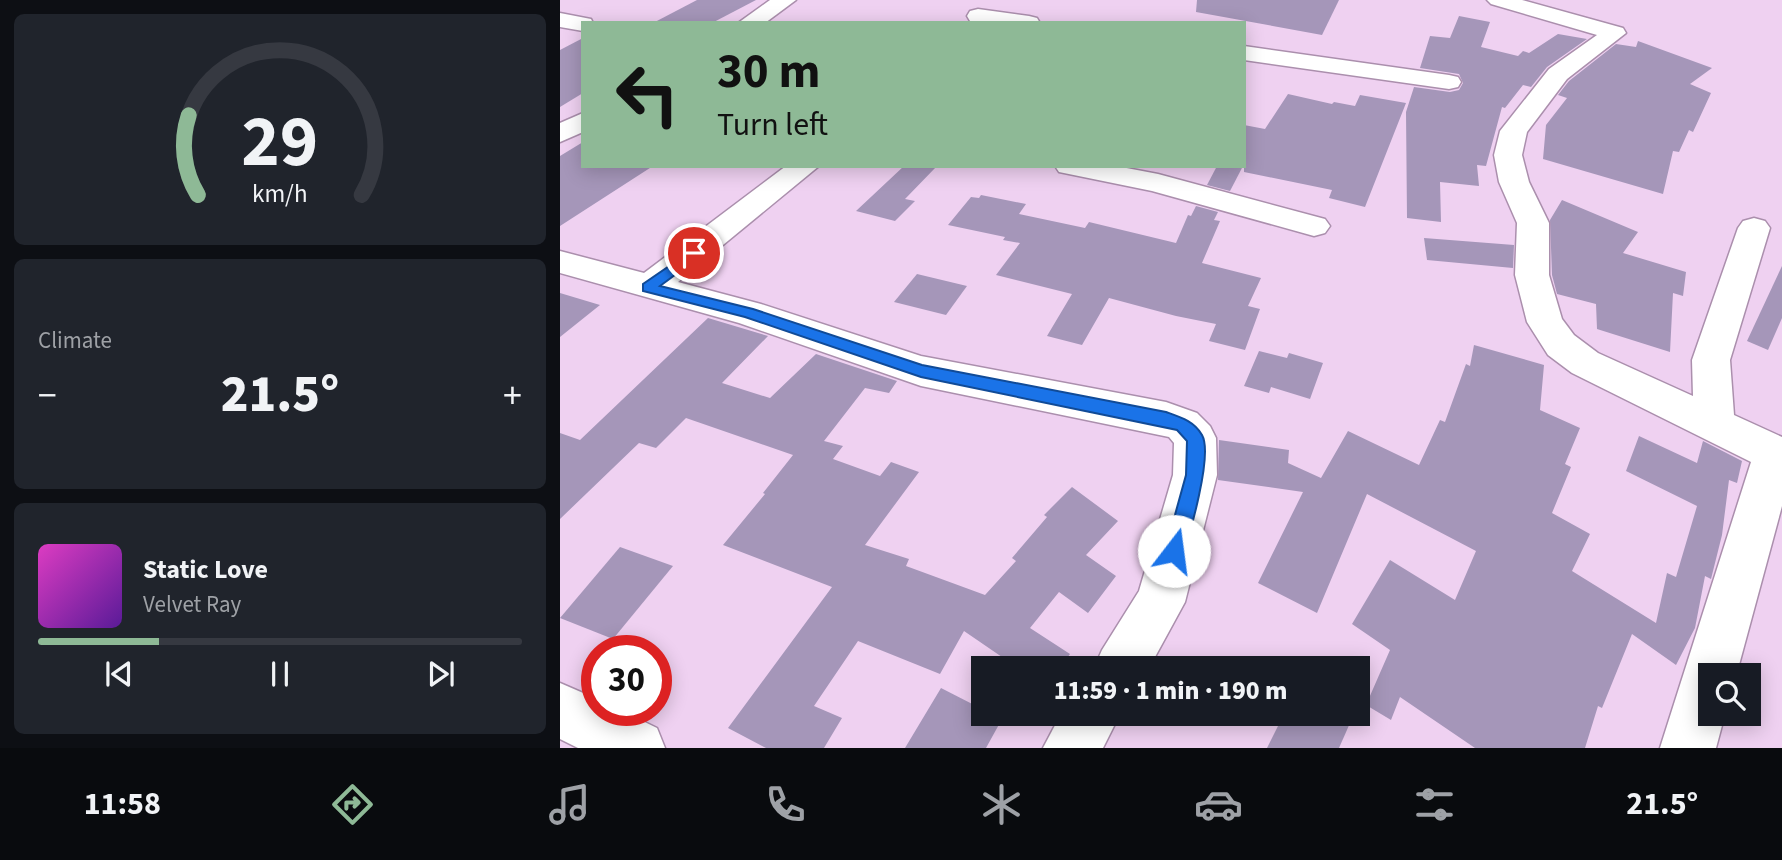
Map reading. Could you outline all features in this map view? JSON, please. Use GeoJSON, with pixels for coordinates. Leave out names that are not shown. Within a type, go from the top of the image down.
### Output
{"type":"FeatureCollection","features":[{"type":"Feature","properties":{"kind":"street"},"geometry":{"type":"LineString","coordinates":[[752,21],[785,0]]}},
{"type":"Feature","properties":{"kind":"street"},"geometry":{"type":"LineString","coordinates":[[1498,0],[1615,33],[1558,74],[1514,131],[1508,155],[1514,182],[1533,223],[1532,275],[1545,322],[1561,345],[1585,363],[1778,455],[1688,748]]}},
{"type":"Feature","properties":{"kind":"street"},"geometry":{"type":"LineString","coordinates":[[980,13],[1019,21]]}},
{"type":"Feature","properties":{"kind":"street"},"geometry":{"type":"LineString","coordinates":[[560,20],[581,24]]}},
{"type":"Feature","properties":{"kind":"street"},"geometry":{"type":"LineString","coordinates":[[1246,53],[1449,82]]}},
{"type":"Feature","properties":{"kind":"street"},"geometry":{"type":"LineString","coordinates":[[560,134],[581,122]]}},
{"type":"Feature","properties":{"kind":"street"},"geometry":{"type":"LineString","coordinates":[[648,288],[802,168]]}},
{"type":"Feature","properties":{"kind":"street"},"geometry":{"type":"LineString","coordinates":[[1079,168],[1158,183],[1314,226]]}},
{"type":"Feature","properties":{"kind":"street"},"geometry":{"type":"LineString","coordinates":[[1714,426],[1711,359],[1754,228]]}},
{"type":"Feature","properties":{"kind":"street"},"geometry":{"type":"LineString","coordinates":[[560,262],[748,313],[921,371],[1166,419],[1183,425],[1195,438],[1195,475],[1160,602],[1127,656]]}},
{"type":"Feature","properties":{"kind":"street"},"geometry":{"type":"LineString","coordinates":[[560,710],[637,748]]}},
{"type":"Feature","properties":{"kind":"street"},"geometry":{"type":"LineString","coordinates":[[1071,748],[1085,726]]}},
{"type":"Feature","properties":{"kind":"building"},"geometry":{"type":"Polygon","coordinates":[[[697,0],[756,0],[716,21],[657,21],[697,0]]]}},
{"type":"Feature","properties":{"kind":"building"},"geometry":{"type":"Polygon","coordinates":[[[1197,0],[1339,0],[1322,35],[1196,12],[1197,0]]]}},
{"type":"Feature","properties":{"kind":"building"},"geometry":{"type":"Polygon","coordinates":[[[1459,16],[1490,22],[1481,47],[1518,56],[1523,51],[1529,53],[1558,34],[1587,39],[1547,67],[1531,87],[1523,85],[1505,108],[1502,107],[1486,166],[1477,165],[1479,186],[1440,182],[1441,222],[1407,218],[1406,112],[1414,87],[1450,92],[1459,90],[1463,83],[1459,74],[1420,68],[1430,36],[1450,38],[1459,16]]]}},
{"type":"Feature","properties":{"kind":"building"},"geometry":{"type":"Polygon","coordinates":[[[581,39],[581,94],[560,107],[560,50],[581,39]]]}},
{"type":"Feature","properties":{"kind":"building"},"geometry":{"type":"Polygon","coordinates":[[[1638,41],[1712,68],[1690,84],[1711,93],[1693,132],[1689,130],[1679,152],[1673,151],[1663,194],[1543,159],[1546,125],[1567,98],[1558,95],[1569,81],[1616,44],[1636,47],[1638,41]]]}},
{"type":"Feature","properties":{"kind":"building"},"geometry":{"type":"Polygon","coordinates":[[[1288,94],[1355,106],[1360,95],[1406,103],[1365,207],[1329,198],[1332,190],[1244,172],[1246,125],[1265,129],[1288,94]]]}},
{"type":"Feature","properties":{"kind":"building"},"geometry":{"type":"Polygon","coordinates":[[[581,143],[581,168],[650,168],[560,226],[560,156],[581,143]]]}},
{"type":"Feature","properties":{"kind":"building"},"geometry":{"type":"Polygon","coordinates":[[[902,168],[935,168],[905,199],[915,201],[895,221],[856,211],[902,168]]]}},
{"type":"Feature","properties":{"kind":"building"},"geometry":{"type":"Polygon","coordinates":[[[1216,168],[1242,168],[1230,191],[1207,185],[1216,168]]]}},
{"type":"Feature","properties":{"kind":"building"},"geometry":{"type":"Polygon","coordinates":[[[981,195],[1026,204],[1019,214],[1085,228],[1089,222],[1176,243],[1188,215],[1191,216],[1196,206],[1218,212],[1214,220],[1220,221],[1202,263],[1261,278],[1248,306],[1260,309],[1245,350],[1209,341],[1216,324],[1109,298],[1082,345],[1047,336],[1072,294],[996,275],[1020,243],[1003,240],[1005,237],[948,225],[971,197],[979,198],[981,195]]]}},
{"type":"Feature","properties":{"kind":"building"},"geometry":{"type":"Polygon","coordinates":[[[1562,200],[1638,232],[1623,253],[1686,272],[1683,296],[1673,293],[1670,352],[1597,329],[1596,304],[1557,294],[1552,275],[1550,220],[1562,200]]]}},
{"type":"Feature","properties":{"kind":"building"},"geometry":{"type":"Polygon","coordinates":[[[1424,238],[1514,245],[1513,268],[1427,260],[1424,238]]]}},
{"type":"Feature","properties":{"kind":"building"},"geometry":{"type":"Polygon","coordinates":[[[1782,266],[1782,318],[1768,350],[1747,341],[1782,266]]]}},
{"type":"Feature","properties":{"kind":"building"},"geometry":{"type":"Polygon","coordinates":[[[917,274],[967,286],[946,315],[894,302],[917,274]]]}},
{"type":"Feature","properties":{"kind":"building"},"geometry":{"type":"Polygon","coordinates":[[[560,293],[600,305],[560,337],[560,293]]]}},
{"type":"Feature","properties":{"kind":"building"},"geometry":{"type":"Polygon","coordinates":[[[708,318],[768,336],[722,383],[770,398],[816,354],[897,381],[889,393],[865,388],[824,441],[843,446],[833,459],[880,476],[891,462],[919,472],[865,545],[909,559],[906,566],[985,595],[1016,561],[1012,558],[1047,517],[1044,515],[1072,487],[1118,521],[1086,555],[1116,576],[1088,613],[1059,592],[1030,628],[1070,654],[1069,656],[1000,656],[964,631],[940,674],[858,641],[814,706],[842,718],[824,748],[766,748],[728,728],[832,587],[723,545],[793,455],[686,418],[656,448],[639,443],[560,519],[560,433],[580,440],[708,318]]]}},
{"type":"Feature","properties":{"kind":"building"},"geometry":{"type":"Polygon","coordinates":[[[1474,345],[1544,365],[1540,410],[1580,428],[1565,464],[1571,467],[1552,513],[1590,534],[1572,571],[1656,623],[1667,573],[1676,577],[1697,506],[1626,471],[1639,436],[1697,463],[1703,441],[1742,461],[1737,483],[1729,480],[1722,535],[1711,579],[1705,576],[1695,628],[1676,665],[1632,634],[1602,708],[1598,706],[1585,748],[1475,748],[1400,697],[1391,720],[1370,707],[1370,696],[1390,650],[1352,624],[1390,560],[1455,600],[1476,551],[1367,494],[1317,613],[1258,583],[1303,492],[1218,480],[1219,440],[1289,450],[1288,463],[1321,478],[1348,431],[1419,465],[1440,420],[1445,422],[1466,364],[1470,366],[1474,345]]]}},
{"type":"Feature","properties":{"kind":"building"},"geometry":{"type":"Polygon","coordinates":[[[1259,351],[1287,358],[1289,353],[1323,363],[1310,399],[1271,387],[1269,393],[1244,386],[1259,351]]]}},
{"type":"Feature","properties":{"kind":"building"},"geometry":{"type":"Polygon","coordinates":[[[620,547],[673,566],[616,635],[603,635],[560,618],[620,547]]]}},
{"type":"Feature","properties":{"kind":"building"},"geometry":{"type":"Polygon","coordinates":[[[941,688],[971,703],[971,726],[998,726],[986,748],[905,748],[941,688]]]}},
{"type":"Feature","properties":{"kind":"building"},"geometry":{"type":"Polygon","coordinates":[[[1278,726],[1349,726],[1339,748],[1267,748],[1278,726]]]}},
{"type":"Feature","properties":{"kind":"route"},"geometry":{"type":"LineString","coordinates":[[694,253],[648,288],[748,313],[921,371],[1166,419],[1183,425],[1195,438],[1195,475],[1174,551]]}}]}
